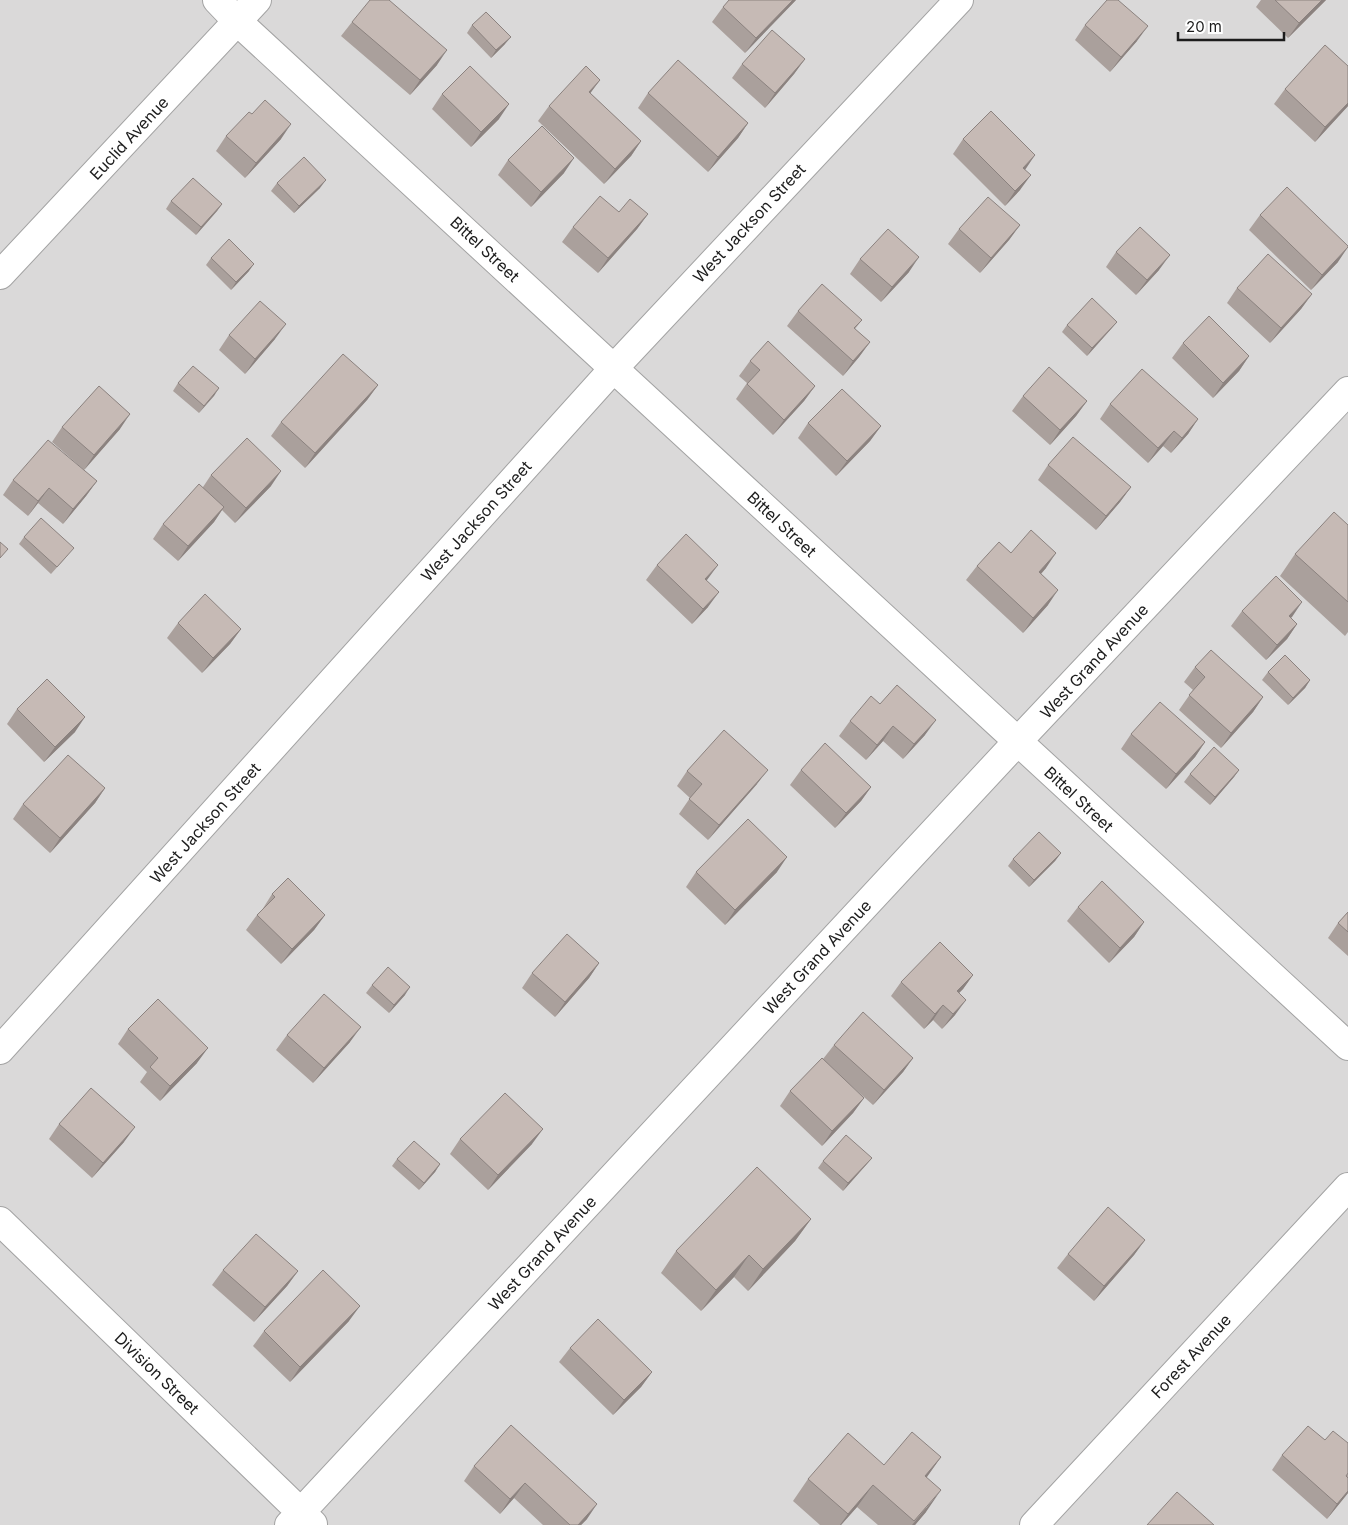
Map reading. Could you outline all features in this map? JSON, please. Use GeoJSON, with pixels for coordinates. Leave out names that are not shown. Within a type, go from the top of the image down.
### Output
{"type":"FeatureCollection","features":[{"type":"Feature","properties":{"kind":"street","name":"Bittel Street"},"geometry":{"type":"LineString","coordinates":[[217,0],[237,22],[1348,1046]]}},
{"type":"Feature","properties":{"kind":"street","name":"Euclid Avenue"},"geometry":{"type":"LineString","coordinates":[[0,275],[257,0]]}},
{"type":"Feature","properties":{"kind":"street","name":"West Jackson Street"},"geometry":{"type":"LineString","coordinates":[[0,1050],[614,368],[959,0]]}},
{"type":"Feature","properties":{"kind":"street","name":"West Grand Avenue"},"geometry":{"type":"LineString","coordinates":[[301,1521],[1017,742],[1348,390]]}},
{"type":"Feature","properties":{"kind":"street","name":"Forest Avenue"},"geometry":{"type":"LineString","coordinates":[[1034,1525],[1348,1187]]}},
{"type":"Feature","properties":{"kind":"street","name":"Division Street"},"geometry":{"type":"LineString","coordinates":[[0,1222],[301,1521]]}},
{"type":"Feature","properties":{"kind":"shaded area"},"geometry":{"type":"Polygon","coordinates":[[[0,0],[1348,0],[1348,1525],[0,1525],[0,0]]]}},
{"type":"Feature","properties":{"kind":"building"},"geometry":{"type":"Polygon","coordinates":[[[370,0],[389,0],[447,50],[420,80],[352,22],[370,0]]]}},
{"type":"Feature","properties":{"kind":"building"},"geometry":{"type":"Polygon","coordinates":[[[729,0],[793,0],[756,38],[723,7],[729,0]]]}},
{"type":"Feature","properties":{"kind":"building"},"geometry":{"type":"Polygon","coordinates":[[[1107,0],[1118,0],[1148,26],[1121,57],[1085,25],[1107,0]]]}},
{"type":"Feature","properties":{"kind":"building"},"geometry":{"type":"Polygon","coordinates":[[[1275,0],[1322,0],[1299,23],[1275,0]]]}},
{"type":"Feature","properties":{"kind":"building"},"geometry":{"type":"Polygon","coordinates":[[[486,12],[511,37],[496,50],[472,25],[486,12]]]}},
{"type":"Feature","properties":{"kind":"building"},"geometry":{"type":"Polygon","coordinates":[[[772,30],[805,59],[775,93],[742,64],[772,30]]]}},
{"type":"Feature","properties":{"kind":"building"},"geometry":{"type":"Polygon","coordinates":[[[1325,45],[1348,66],[1348,103],[1325,127],[1285,89],[1325,45]]]}},
{"type":"Feature","properties":{"kind":"building"},"geometry":{"type":"Polygon","coordinates":[[[678,60],[748,123],[718,157],[648,93],[678,60]]]}},
{"type":"Feature","properties":{"kind":"building"},"geometry":{"type":"Polygon","coordinates":[[[470,66],[509,104],[481,132],[442,94],[470,66]]]}},
{"type":"Feature","properties":{"kind":"building"},"geometry":{"type":"Polygon","coordinates":[[[586,66],[600,80],[589,92],[641,141],[615,169],[549,106],[586,66]]]}},
{"type":"Feature","properties":{"kind":"building"},"geometry":{"type":"Polygon","coordinates":[[[265,100],[291,124],[256,163],[226,136],[249,112],[252,114],[265,100]]]}},
{"type":"Feature","properties":{"kind":"building"},"geometry":{"type":"Polygon","coordinates":[[[991,111],[1035,155],[1023,168],[1031,175],[1015,191],[963,139],[991,111]]]}},
{"type":"Feature","properties":{"kind":"building"},"geometry":{"type":"Polygon","coordinates":[[[542,126],[574,158],[541,192],[508,160],[542,126]]]}},
{"type":"Feature","properties":{"kind":"building"},"geometry":{"type":"Polygon","coordinates":[[[304,157],[326,180],[299,206],[277,183],[304,157]]]}},
{"type":"Feature","properties":{"kind":"building"},"geometry":{"type":"Polygon","coordinates":[[[193,178],[222,204],[201,227],[171,201],[193,178]]]}},
{"type":"Feature","properties":{"kind":"building"},"geometry":{"type":"Polygon","coordinates":[[[1287,187],[1348,246],[1322,275],[1260,215],[1287,187]]]}},
{"type":"Feature","properties":{"kind":"building"},"geometry":{"type":"Polygon","coordinates":[[[600,196],[619,212],[630,199],[648,214],[608,258],[573,227],[600,196]]]}},
{"type":"Feature","properties":{"kind":"building"},"geometry":{"type":"Polygon","coordinates":[[[988,197],[1020,225],[991,258],[959,229],[988,197]]]}},
{"type":"Feature","properties":{"kind":"building"},"geometry":{"type":"Polygon","coordinates":[[[1140,227],[1170,255],[1147,280],[1116,252],[1140,227]]]}},
{"type":"Feature","properties":{"kind":"building"},"geometry":{"type":"Polygon","coordinates":[[[888,229],[919,257],[892,287],[860,259],[888,229]]]}},
{"type":"Feature","properties":{"kind":"building"},"geometry":{"type":"Polygon","coordinates":[[[229,239],[254,264],[236,282],[211,258],[229,239]]]}},
{"type":"Feature","properties":{"kind":"building"},"geometry":{"type":"Polygon","coordinates":[[[1268,254],[1312,294],[1281,328],[1237,288],[1268,254]]]}},
{"type":"Feature","properties":{"kind":"building"},"geometry":{"type":"Polygon","coordinates":[[[822,284],[862,320],[854,328],[870,342],[853,361],[798,311],[822,284]]]}},
{"type":"Feature","properties":{"kind":"building"},"geometry":{"type":"Polygon","coordinates":[[[1092,298],[1117,322],[1092,348],[1067,325],[1092,298]]]}},
{"type":"Feature","properties":{"kind":"building"},"geometry":{"type":"Polygon","coordinates":[[[260,301],[286,324],[255,359],[229,335],[260,301]]]}},
{"type":"Feature","properties":{"kind":"building"},"geometry":{"type":"Polygon","coordinates":[[[1209,316],[1249,356],[1223,383],[1183,343],[1209,316]]]}},
{"type":"Feature","properties":{"kind":"building"},"geometry":{"type":"Polygon","coordinates":[[[768,341],[815,386],[784,420],[747,384],[760,370],[750,361],[768,341]]]}},
{"type":"Feature","properties":{"kind":"building"},"geometry":{"type":"Polygon","coordinates":[[[343,354],[378,385],[315,453],[281,422],[343,354]]]}},
{"type":"Feature","properties":{"kind":"building"},"geometry":{"type":"Polygon","coordinates":[[[193,366],[219,388],[204,406],[178,383],[193,366]]]}},
{"type":"Feature","properties":{"kind":"building"},"geometry":{"type":"Polygon","coordinates":[[[1049,367],[1087,401],[1060,430],[1023,396],[1049,367]]]}},
{"type":"Feature","properties":{"kind":"building"},"geometry":{"type":"Polygon","coordinates":[[[1142,369],[1198,419],[1182,438],[1174,431],[1158,448],[1110,404],[1142,369]]]}},
{"type":"Feature","properties":{"kind":"building"},"geometry":{"type":"Polygon","coordinates":[[[99,386],[130,414],[94,455],[62,427],[99,386]]]}},
{"type":"Feature","properties":{"kind":"building"},"geometry":{"type":"Polygon","coordinates":[[[842,389],[881,426],[847,461],[808,423],[842,389]]]}},
{"type":"Feature","properties":{"kind":"building"},"geometry":{"type":"Polygon","coordinates":[[[1073,437],[1131,487],[1106,516],[1048,465],[1073,437]]]}},
{"type":"Feature","properties":{"kind":"building"},"geometry":{"type":"Polygon","coordinates":[[[247,438],[281,471],[246,508],[211,475],[247,438]]]}},
{"type":"Feature","properties":{"kind":"building"},"geometry":{"type":"Polygon","coordinates":[[[48,440],[97,481],[73,509],[49,488],[38,501],[13,480],[48,440]]]}},
{"type":"Feature","properties":{"kind":"building"},"geometry":{"type":"Polygon","coordinates":[[[199,484],[224,507],[188,546],[163,524],[199,484]]]}},
{"type":"Feature","properties":{"kind":"building"},"geometry":{"type":"Polygon","coordinates":[[[1334,512],[1348,525],[1348,602],[1295,554],[1334,512]]]}},
{"type":"Feature","properties":{"kind":"building"},"geometry":{"type":"Polygon","coordinates":[[[41,518],[74,548],[57,567],[24,537],[41,518]]]}},
{"type":"Feature","properties":{"kind":"building"},"geometry":{"type":"Polygon","coordinates":[[[1031,530],[1056,553],[1039,572],[1058,590],[1033,618],[977,566],[999,542],[1011,553],[1031,530]]]}},
{"type":"Feature","properties":{"kind":"building"},"geometry":{"type":"Polygon","coordinates":[[[686,534],[718,565],[705,579],[719,592],[703,609],[657,565],[686,534]]]}},
{"type":"Feature","properties":{"kind":"building"},"geometry":{"type":"Polygon","coordinates":[[[0,542],[8,549],[0,558],[0,542]]]}},
{"type":"Feature","properties":{"kind":"building"},"geometry":{"type":"Polygon","coordinates":[[[1276,576],[1302,602],[1289,616],[1297,624],[1277,645],[1242,611],[1276,576]]]}},
{"type":"Feature","properties":{"kind":"building"},"geometry":{"type":"Polygon","coordinates":[[[205,594],[241,629],[213,658],[178,623],[205,594]]]}},
{"type":"Feature","properties":{"kind":"building"},"geometry":{"type":"Polygon","coordinates":[[[1211,650],[1263,697],[1231,733],[1189,695],[1205,677],[1195,667],[1211,650]]]}},
{"type":"Feature","properties":{"kind":"building"},"geometry":{"type":"Polygon","coordinates":[[[1285,655],[1310,680],[1293,698],[1268,672],[1285,655]]]}},
{"type":"Feature","properties":{"kind":"building"},"geometry":{"type":"Polygon","coordinates":[[[47,679],[85,717],[55,747],[17,709],[47,679]]]}},
{"type":"Feature","properties":{"kind":"building"},"geometry":{"type":"Polygon","coordinates":[[[897,685],[936,720],[914,744],[893,726],[877,745],[850,721],[871,696],[880,704],[897,685]]]}},
{"type":"Feature","properties":{"kind":"building"},"geometry":{"type":"Polygon","coordinates":[[[1160,702],[1205,742],[1176,774],[1131,734],[1160,702]]]}},
{"type":"Feature","properties":{"kind":"building"},"geometry":{"type":"Polygon","coordinates":[[[724,730],[768,770],[719,825],[689,799],[702,784],[687,771],[724,730]]]}},
{"type":"Feature","properties":{"kind":"building"},"geometry":{"type":"Polygon","coordinates":[[[825,743],[871,787],[846,813],[801,770],[825,743]]]}},
{"type":"Feature","properties":{"kind":"building"},"geometry":{"type":"Polygon","coordinates":[[[1214,747],[1239,770],[1215,797],[1190,774],[1214,747]]]}},
{"type":"Feature","properties":{"kind":"building"},"geometry":{"type":"Polygon","coordinates":[[[68,755],[105,788],[60,838],[23,804],[68,755]]]}},
{"type":"Feature","properties":{"kind":"building"},"geometry":{"type":"Polygon","coordinates":[[[748,819],[787,857],[735,910],[696,872],[748,819]]]}},
{"type":"Feature","properties":{"kind":"building"},"geometry":{"type":"Polygon","coordinates":[[[1039,832],[1061,853],[1034,880],[1013,859],[1039,832]]]}},
{"type":"Feature","properties":{"kind":"building"},"geometry":{"type":"Polygon","coordinates":[[[288,878],[325,915],[292,949],[257,915],[275,897],[272,894],[288,878]]]}},
{"type":"Feature","properties":{"kind":"building"},"geometry":{"type":"Polygon","coordinates":[[[1102,881],[1144,922],[1120,948],[1078,907],[1102,881]]]}},
{"type":"Feature","properties":{"kind":"building"},"geometry":{"type":"Polygon","coordinates":[[[1348,912],[1348,932],[1338,923],[1348,912]]]}},
{"type":"Feature","properties":{"kind":"building"},"geometry":{"type":"Polygon","coordinates":[[[567,934],[599,963],[565,1002],[532,973],[567,934]]]}},
{"type":"Feature","properties":{"kind":"building"},"geometry":{"type":"Polygon","coordinates":[[[940,942],[973,975],[957,991],[966,1000],[953,1014],[943,1005],[935,1014],[901,982],[940,942]]]}},
{"type":"Feature","properties":{"kind":"building"},"geometry":{"type":"Polygon","coordinates":[[[388,967],[410,987],[394,1005],[372,985],[388,967]]]}},
{"type":"Feature","properties":{"kind":"building"},"geometry":{"type":"Polygon","coordinates":[[[324,994],[361,1027],[324,1068],[287,1035],[324,994]]]}},
{"type":"Feature","properties":{"kind":"building"},"geometry":{"type":"Polygon","coordinates":[[[158,999],[208,1048],[170,1086],[150,1067],[158,1058],[128,1029],[158,999]]]}},
{"type":"Feature","properties":{"kind":"building"},"geometry":{"type":"Polygon","coordinates":[[[863,1012],[913,1058],[884,1090],[834,1045],[863,1012]]]}},
{"type":"Feature","properties":{"kind":"building"},"geometry":{"type":"Polygon","coordinates":[[[822,1058],[864,1098],[832,1131],[790,1091],[822,1058]]]}},
{"type":"Feature","properties":{"kind":"building"},"geometry":{"type":"Polygon","coordinates":[[[91,1088],[135,1127],[103,1163],[59,1124],[91,1088]]]}},
{"type":"Feature","properties":{"kind":"building"},"geometry":{"type":"Polygon","coordinates":[[[505,1093],[543,1129],[498,1175],[460,1139],[505,1093]]]}},
{"type":"Feature","properties":{"kind":"building"},"geometry":{"type":"Polygon","coordinates":[[[846,1135],[872,1158],[848,1183],[823,1161],[846,1135]]]}},
{"type":"Feature","properties":{"kind":"building"},"geometry":{"type":"Polygon","coordinates":[[[414,1141],[440,1164],[424,1183],[397,1159],[414,1141]]]}},
{"type":"Feature","properties":{"kind":"building"},"geometry":{"type":"Polygon","coordinates":[[[757,1167],[811,1219],[763,1269],[749,1255],[716,1290],[676,1251],[757,1167]]]}},
{"type":"Feature","properties":{"kind":"building"},"geometry":{"type":"Polygon","coordinates":[[[1108,1207],[1145,1240],[1104,1286],[1068,1254],[1108,1207]]]}},
{"type":"Feature","properties":{"kind":"building"},"geometry":{"type":"Polygon","coordinates":[[[256,1234],[298,1271],[265,1307],[223,1270],[256,1234]]]}},
{"type":"Feature","properties":{"kind":"building"},"geometry":{"type":"Polygon","coordinates":[[[323,1270],[360,1306],[300,1367],[264,1331],[323,1270]]]}},
{"type":"Feature","properties":{"kind":"building"},"geometry":{"type":"Polygon","coordinates":[[[598,1319],[652,1372],[624,1400],[570,1348],[598,1319]]]}},
{"type":"Feature","properties":{"kind":"building"},"geometry":{"type":"Polygon","coordinates":[[[511,1425],[597,1504],[578,1525],[570,1525],[525,1483],[510,1499],[474,1466],[511,1425]]]}},
{"type":"Feature","properties":{"kind":"building"},"geometry":{"type":"Polygon","coordinates":[[[1308,1426],[1325,1440],[1333,1431],[1348,1443],[1348,1473],[1346,1476],[1348,1478],[1348,1491],[1337,1504],[1282,1455],[1308,1426]]]}},
{"type":"Feature","properties":{"kind":"building"},"geometry":{"type":"Polygon","coordinates":[[[912,1432],[941,1457],[925,1476],[941,1490],[914,1521],[873,1485],[848,1514],[808,1479],[848,1433],[884,1465],[912,1432]]]}},
{"type":"Feature","properties":{"kind":"building"},"geometry":{"type":"Polygon","coordinates":[[[1177,1492],[1214,1525],[1147,1525],[1177,1492]]]}}]}
